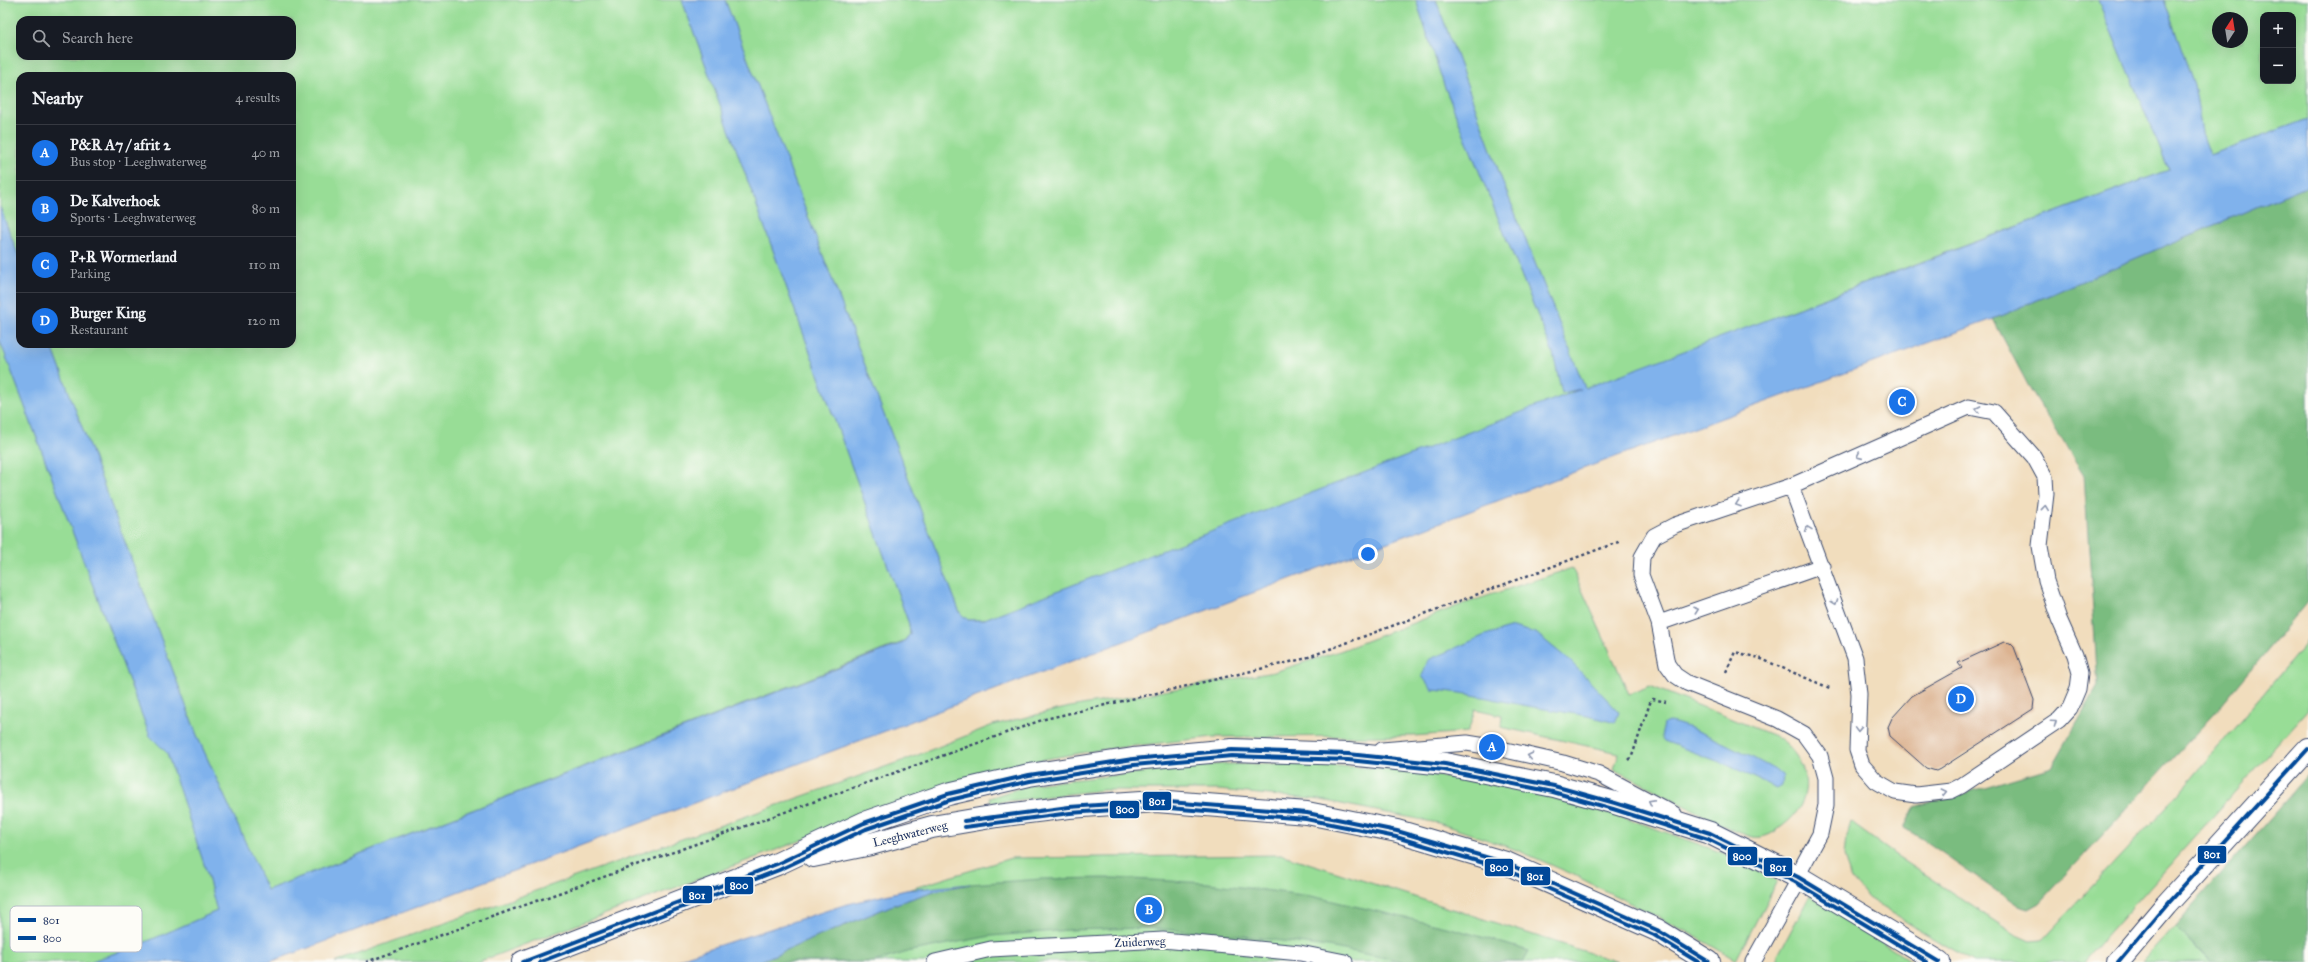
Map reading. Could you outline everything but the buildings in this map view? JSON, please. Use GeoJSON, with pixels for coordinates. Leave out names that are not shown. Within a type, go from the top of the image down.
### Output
{"type":"FeatureCollection","features":[{"type":"Feature","properties":{"kind":"main road"},"geometry":{"type":"LineString","coordinates":[[2118,962],[2166,905],[2308,749]]}},
{"type":"Feature","properties":{"kind":"main road","name":"Leeghwaterweg"},"geometry":{"type":"LineString","coordinates":[[523,962],[777,864],[864,823],[948,794],[1029,775],[1134,759],[1232,750],[1348,754],[1445,764],[1554,786],[1615,803],[1710,833],[1798,876],[1939,962]]}},
{"type":"Feature","properties":{"kind":"main road","name":"Leeghwaterweg"},"geometry":{"type":"LineString","coordinates":[[777,864],[871,844],[932,827],[997,816],[1069,807],[1156,801],[1307,813],[1397,831],[1506,863],[1657,930],[1709,962]]}},
{"type":"Feature","properties":{"kind":"lane"},"geometry":{"type":"LineString","coordinates":[[1754,962],[1796,885],[1798,876],[1820,834],[1826,805],[1826,778],[1820,756],[1804,734],[1777,719],[1687,683],[1675,676],[1667,664],[1659,623],[1641,575],[1642,557],[1654,536],[1675,525],[1791,486],[1969,407],[1994,412],[2034,457],[2045,477],[2046,494],[2040,546],[2046,581],[2059,619],[2075,655],[2080,672],[2078,689],[2070,708],[2059,720],[1961,786],[1937,794],[1916,796],[1895,792],[1876,781],[1862,765],[1857,750],[1859,694],[1855,658],[1791,486]]}},
{"type":"Feature","properties":{"kind":"lane"},"geometry":{"type":"LineString","coordinates":[[1659,623],[1822,566]]}},
{"type":"Feature","properties":{"kind":"lane","name":"Zuiderweg"},"geometry":{"type":"LineString","coordinates":[[935,962],[991,949],[1163,940],[1300,953],[1345,962]]}},
{"type":"Feature","properties":{"kind":"path"},"geometry":{"type":"LineString","coordinates":[[366,962],[1045,719],[1303,659],[1622,541],[1654,536]]}},
{"type":"Feature","properties":{"kind":"green space"},"geometry":{"type":"Polygon","coordinates":[[[0,0],[682,0],[909,624],[910,634],[903,642],[267,890],[198,738],[52,348],[296,348],[296,72],[16,72],[16,249],[0,207],[0,0]]]}},
{"type":"Feature","properties":{"kind":"green space"},"geometry":{"type":"Polygon","coordinates":[[[725,0],[1416,0],[1444,85],[1553,353],[1562,393],[1585,388],[1503,183],[1436,0],[2098,0],[2169,170],[1862,284],[982,620],[967,620],[960,613],[725,0]]]}},
{"type":"Feature","properties":{"kind":"green space"},"geometry":{"type":"Polygon","coordinates":[[[2164,0],[2308,0],[2308,119],[2210,155],[2202,133],[2194,85],[2164,0]]]}},
{"type":"Feature","properties":{"kind":"green space"},"geometry":{"type":"Polygon","coordinates":[[[2308,185],[2308,601],[2220,707],[2040,903],[2029,909],[2019,906],[1924,840],[1904,828],[1914,808],[2052,767],[2098,686],[2084,475],[2028,385],[1993,319],[2308,185]]]}},
{"type":"Feature","properties":{"kind":"green space"},"geometry":{"type":"Polygon","coordinates":[[[0,341],[150,736],[167,753],[207,873],[217,911],[142,944],[142,906],[10,906],[10,952],[118,952],[89,962],[0,962],[0,341]]]}},
{"type":"Feature","properties":{"kind":"green space"},"geometry":{"type":"Polygon","coordinates":[[[1572,568],[1629,694],[1650,686],[1775,736],[1787,745],[1796,756],[1802,768],[1805,780],[1805,793],[1801,805],[1793,817],[1772,833],[1761,837],[1753,837],[1740,833],[1614,769],[1619,753],[1501,727],[1502,715],[1475,709],[1468,732],[1413,736],[1213,737],[1099,750],[1022,763],[813,836],[478,962],[335,962],[913,757],[993,725],[1070,707],[1274,672],[1340,651],[1463,604],[1572,568]]]}},
{"type":"Feature","properties":{"kind":"green space"},"geometry":{"type":"Polygon","coordinates":[[[2308,641],[2308,710],[2083,962],[1974,962],[1868,898],[1851,879],[1844,856],[1846,836],[1850,822],[1894,854],[2014,934],[2030,941],[2042,940],[2182,790],[2308,641]]]}},
{"type":"Feature","properties":{"kind":"green space"},"geometry":{"type":"Polygon","coordinates":[[[1222,764],[1308,764],[1403,770],[1516,788],[1629,819],[1723,853],[1777,881],[1736,960],[1691,934],[1572,874],[1517,850],[1438,823],[1321,800],[1218,790],[1103,790],[991,803],[989,798],[1032,784],[1222,764]]]}},
{"type":"Feature","properties":{"kind":"green space"},"geometry":{"type":"Polygon","coordinates":[[[2308,775],[2308,962],[2212,962],[2175,926],[2308,775]]]}},
{"type":"Feature","properties":{"kind":"green space"},"geometry":{"type":"Polygon","coordinates":[[[1283,855],[1618,962],[674,962],[1011,858],[1283,855]]]}},
{"type":"Feature","properties":{"kind":"green space"},"geometry":{"type":"Polygon","coordinates":[[[1112,878],[1208,883],[1311,896],[1458,930],[1529,951],[1523,962],[1407,962],[1328,947],[1236,935],[1145,928],[1069,930],[991,936],[911,951],[874,962],[758,962],[893,905],[937,890],[970,884],[1042,879],[1112,878]]]}},
{"type":"Feature","properties":{"kind":"green space"},"geometry":{"type":"Polygon","coordinates":[[[1810,895],[1912,962],[1778,962],[1778,955],[1810,895]]]}},
{"type":"Feature","properties":{"kind":"green space"},"geometry":{"type":"Polygon","coordinates":[[[2175,926],[2209,960],[2212,962],[2142,962],[2175,926]]]}},
{"type":"Feature","properties":{"kind":"water"},"geometry":{"type":"Polygon","coordinates":[[[682,0],[725,0],[960,613],[968,620],[982,620],[1581,389],[1562,393],[1553,353],[1444,85],[1416,0],[1436,0],[1503,183],[1585,388],[2169,170],[2098,0],[2164,0],[2194,85],[2202,133],[2210,155],[2308,119],[2308,185],[1993,319],[1585,468],[269,962],[89,962],[118,952],[142,952],[142,944],[217,911],[207,873],[167,753],[150,736],[0,341],[0,207],[16,249],[16,348],[52,348],[198,738],[267,890],[903,643],[910,634],[909,624],[682,0]]]}},
{"type":"Feature","properties":{"kind":"water"},"geometry":{"type":"Polygon","coordinates":[[[1513,627],[1536,633],[1570,661],[1619,712],[1615,723],[1583,715],[1469,694],[1432,690],[1422,676],[1428,660],[1485,635],[1513,627]]]}},
{"type":"Feature","properties":{"kind":"water"},"geometry":{"type":"Polygon","coordinates":[[[1668,722],[1691,728],[1706,734],[1775,770],[1783,777],[1782,785],[1777,788],[1725,764],[1664,741],[1661,737],[1664,724],[1668,722]]]}},
{"type":"Feature","properties":{"kind":"water"},"geometry":{"type":"Polygon","coordinates":[[[970,884],[937,890],[893,905],[758,962],[674,962],[689,955],[844,905],[906,890],[970,884]]]}},
{"type":"Feature","properties":{"kind":"transit line","name":"801"},"geometry":{"type":"LineString","coordinates":[[2118,962],[2166,905],[2308,749]]}},
{"type":"Feature","properties":{"kind":"transit line","name":"801"},"geometry":{"type":"LineString","coordinates":[[523,962],[777,864],[864,823],[948,794],[1029,775],[1133,759],[1232,750],[1348,754],[1445,764],[1554,786],[1615,803],[1710,833],[1798,877],[1939,962]]}},
{"type":"Feature","properties":{"kind":"transit line","name":"800"},"geometry":{"type":"LineString","coordinates":[[540,962],[779,870],[866,829],[950,800],[1030,781],[1134,765],[1232,756],[1348,760],[1444,770],[1553,792],[1613,809],[1708,839],[1795,882],[1927,962]]}},
{"type":"Feature","properties":{"kind":"transit line","name":"801"},"geometry":{"type":"LineString","coordinates":[[964,821],[1069,807],[1156,801],[1307,813],[1397,831],[1506,863],[1657,930],[1709,962]]}},
{"type":"Feature","properties":{"kind":"transit line","name":"800"},"geometry":{"type":"LineString","coordinates":[[965,827],[1070,813],[1156,807],[1306,819],[1396,837],[1504,869],[1654,935],[1698,962]]}},
{"type":"Feature","properties":{"kind":"place","name":"P+R Wormerland"},"geometry":{"type":"Point","coordinates":[1902,402]}},
{"type":"Feature","properties":{"kind":"place","name":"Burger King"},"geometry":{"type":"Point","coordinates":[1961,699]}},
{"type":"Feature","properties":{"kind":"place","name":"P&R A7 / afrit 2"},"geometry":{"type":"Point","coordinates":[1492,747]}},
{"type":"Feature","properties":{"kind":"place","name":"De Kalverhoek"},"geometry":{"type":"Point","coordinates":[1149,910]}}]}
